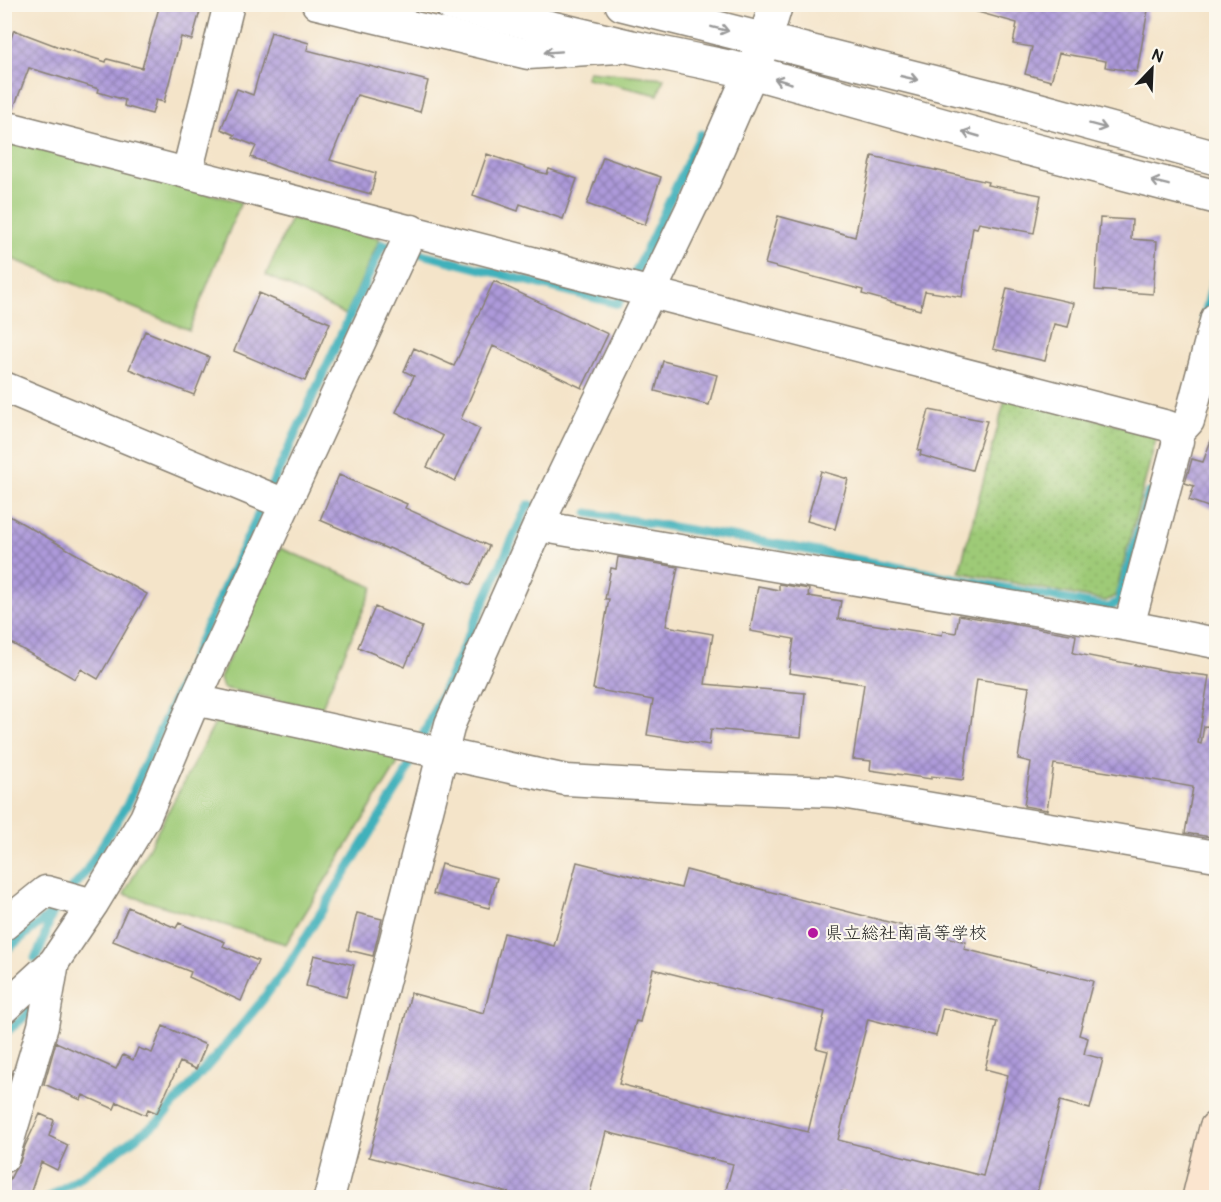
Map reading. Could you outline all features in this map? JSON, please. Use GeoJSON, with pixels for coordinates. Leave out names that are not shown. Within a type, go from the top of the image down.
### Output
{"type":"FeatureCollection","features":[{"type":"Feature","properties":{"kind":"main road"},"geometry":{"type":"LineString","coordinates":[[1199,1197],[1216,1128]]}},
{"type":"Feature","properties":{"kind":"street"},"geometry":{"type":"LineString","coordinates":[[187,173],[229,4]]}},
{"type":"Feature","properties":{"kind":"street"},"geometry":{"type":"LineString","coordinates":[[317,4],[528,54],[632,47]]}},
{"type":"Feature","properties":{"kind":"street"},"geometry":{"type":"LineString","coordinates":[[451,4],[632,47],[752,72],[1010,144],[1216,197]]}},
{"type":"Feature","properties":{"kind":"street"},"geometry":{"type":"LineString","coordinates":[[622,4],[1011,102],[1216,159]]}},
{"type":"Feature","properties":{"kind":"street"},"geometry":{"type":"LineString","coordinates":[[329,1197],[425,749],[450,724],[538,525],[635,288],[696,198],[752,72],[776,4]]}},
{"type":"Feature","properties":{"kind":"street"},"geometry":{"type":"LineString","coordinates":[[4,126],[187,173],[406,242],[635,288],[1168,426],[1177,434],[1177,448],[1129,626]]}},
{"type":"Feature","properties":{"kind":"street"},"geometry":{"type":"LineString","coordinates":[[4,1156],[43,1026],[54,962],[74,899],[145,818],[195,700],[272,499],[406,242]]}},
{"type":"Feature","properties":{"kind":"street"},"geometry":{"type":"LineString","coordinates":[[1177,434],[1190,421],[1216,318]]}},
{"type":"Feature","properties":{"kind":"street"},"geometry":{"type":"LineString","coordinates":[[4,387],[272,499]]}},
{"type":"Feature","properties":{"kind":"street"},"geometry":{"type":"LineString","coordinates":[[538,525],[1129,626],[1216,643]]}},
{"type":"Feature","properties":{"kind":"street"},"geometry":{"type":"LineString","coordinates":[[195,700],[566,780],[836,792],[1216,856]]}},
{"type":"Feature","properties":{"kind":"street"},"geometry":{"type":"LineString","coordinates":[[4,925],[46,891],[74,899]]}},
{"type":"Feature","properties":{"kind":"street"},"geometry":{"type":"LineString","coordinates":[[4,1008],[54,962]]}},
{"type":"Feature","properties":{"kind":"green space"},"geometry":{"type":"Polygon","coordinates":[[[588,71],[664,78],[658,95],[586,78],[588,71]]]}},
{"type":"Feature","properties":{"kind":"green space"},"geometry":{"type":"Polygon","coordinates":[[[13,142],[241,202],[189,330],[5,256],[4,162],[13,142]]]}},
{"type":"Feature","properties":{"kind":"green space"},"geometry":{"type":"Polygon","coordinates":[[[291,218],[380,238],[346,315],[266,275],[291,218]]]}},
{"type":"Feature","properties":{"kind":"green space"},"geometry":{"type":"Polygon","coordinates":[[[1006,396],[1154,434],[1156,439],[1115,596],[1106,601],[959,572],[1006,396]]]}},
{"type":"Feature","properties":{"kind":"green space"},"geometry":{"type":"Polygon","coordinates":[[[280,548],[373,587],[321,709],[223,688],[220,678],[280,548]]]}},
{"type":"Feature","properties":{"kind":"green space"},"geometry":{"type":"Polygon","coordinates":[[[218,718],[403,755],[286,944],[124,894],[218,718]]]}},
{"type":"Feature","properties":{"kind":"building"},"geometry":{"type":"Polygon","coordinates":[[[160,4],[202,4],[192,40],[181,37],[164,102],[156,100],[152,114],[124,106],[125,100],[98,92],[99,89],[29,68],[13,110],[4,109],[4,36],[11,38],[14,30],[106,62],[107,59],[142,68],[160,4]]]}},
{"type":"Feature","properties":{"kind":"building"},"geometry":{"type":"Polygon","coordinates":[[[975,4],[1149,4],[1137,72],[1105,67],[1106,61],[1059,53],[1051,81],[1025,74],[1032,47],[1013,44],[1017,23],[974,11],[975,4]]]}},
{"type":"Feature","properties":{"kind":"building"},"geometry":{"type":"Polygon","coordinates":[[[271,32],[309,43],[307,50],[428,81],[420,112],[357,95],[330,160],[376,173],[371,194],[285,170],[251,157],[256,146],[233,137],[235,135],[221,129],[237,89],[253,95],[271,32]]]}},
{"type":"Feature","properties":{"kind":"building"},"geometry":{"type":"Polygon","coordinates":[[[487,154],[535,171],[547,174],[549,169],[577,179],[563,219],[520,204],[518,211],[473,195],[487,154]]]}},
{"type":"Feature","properties":{"kind":"building"},"geometry":{"type":"Polygon","coordinates":[[[872,156],[988,182],[987,185],[1041,195],[1034,233],[979,223],[977,228],[973,227],[962,297],[925,291],[920,310],[862,294],[863,290],[765,264],[778,216],[855,237],[872,156]]]}},
{"type":"Feature","properties":{"kind":"building"},"geometry":{"type":"Polygon","coordinates":[[[603,157],[661,177],[645,225],[587,204],[603,157]]]}},
{"type":"Feature","properties":{"kind":"building"},"geometry":{"type":"Polygon","coordinates":[[[1100,218],[1132,220],[1131,239],[1157,241],[1153,294],[1095,290],[1100,218]]]}},
{"type":"Feature","properties":{"kind":"building"},"geometry":{"type":"Polygon","coordinates":[[[494,281],[608,334],[582,388],[493,346],[461,419],[480,429],[455,481],[427,467],[443,436],[396,412],[414,376],[404,371],[414,348],[454,366],[494,281]]]}},
{"type":"Feature","properties":{"kind":"building"},"geometry":{"type":"Polygon","coordinates":[[[1007,288],[1074,303],[1068,327],[1054,324],[1045,361],[993,349],[1007,288]]]}},
{"type":"Feature","properties":{"kind":"building"},"geometry":{"type":"Polygon","coordinates":[[[259,293],[330,323],[305,381],[234,351],[259,293]]]}},
{"type":"Feature","properties":{"kind":"building"},"geometry":{"type":"Polygon","coordinates":[[[145,331],[209,357],[194,395],[129,369],[145,331]]]}},
{"type":"Feature","properties":{"kind":"building"},"geometry":{"type":"Polygon","coordinates":[[[663,361],[717,375],[709,405],[655,391],[663,361]]]}},
{"type":"Feature","properties":{"kind":"building"},"geometry":{"type":"Polygon","coordinates":[[[929,410],[987,421],[972,470],[920,455],[921,451],[918,450],[929,410]]]}},
{"type":"Feature","properties":{"kind":"building"},"geometry":{"type":"Polygon","coordinates":[[[1214,432],[1216,433],[1216,510],[1189,500],[1194,486],[1185,483],[1192,459],[1203,462],[1214,432]]]}},
{"type":"Feature","properties":{"kind":"building"},"geometry":{"type":"Polygon","coordinates":[[[821,471],[848,479],[835,529],[807,521],[821,471]]]}},
{"type":"Feature","properties":{"kind":"building"},"geometry":{"type":"Polygon","coordinates":[[[339,475],[407,504],[405,508],[489,546],[471,585],[320,520],[339,475]]]}},
{"type":"Feature","properties":{"kind":"building"},"geometry":{"type":"Polygon","coordinates":[[[4,513],[147,594],[98,679],[81,669],[75,679],[4,639],[4,513]]]}},
{"type":"Feature","properties":{"kind":"building"},"geometry":{"type":"Polygon","coordinates":[[[618,557],[678,567],[666,626],[713,634],[705,684],[805,693],[801,737],[711,729],[709,745],[647,735],[653,700],[593,689],[609,599],[605,599],[611,568],[616,569],[618,557]]]}},
{"type":"Feature","properties":{"kind":"building"},"geometry":{"type":"Polygon","coordinates":[[[779,584],[809,589],[808,596],[841,601],[838,619],[942,635],[943,631],[956,633],[959,615],[1076,635],[1073,653],[1167,671],[1209,676],[1198,743],[1201,744],[1204,726],[1216,727],[1216,807],[1211,837],[1185,833],[1193,787],[1108,772],[1054,764],[1047,810],[1024,806],[1031,762],[1018,759],[1029,687],[977,679],[963,780],[931,776],[931,779],[870,770],[871,761],[853,759],[864,684],[789,673],[794,639],[750,631],[758,586],[779,590],[779,584]]]}},
{"type":"Feature","properties":{"kind":"building"},"geometry":{"type":"Polygon","coordinates":[[[375,607],[422,627],[405,667],[358,647],[375,607]]]}},
{"type":"Feature","properties":{"kind":"building"},"geometry":{"type":"Polygon","coordinates":[[[577,862],[681,888],[686,870],[966,942],[964,949],[1093,981],[1079,1035],[1088,1038],[1084,1054],[1103,1059],[1090,1109],[1060,1101],[1036,1197],[864,1197],[841,1192],[840,1197],[724,1197],[733,1164],[606,1132],[589,1197],[525,1197],[369,1157],[411,993],[484,1013],[504,933],[554,946],[577,862]],[[653,969],[640,1022],[636,1021],[619,1084],[808,1132],[828,1051],[816,1048],[825,1012],[653,969]],[[943,1008],[936,1036],[868,1019],[838,1140],[983,1176],[1008,1075],[985,1069],[997,1022],[943,1008]]]}},
{"type":"Feature","properties":{"kind":"building"},"geometry":{"type":"Polygon","coordinates":[[[441,864],[497,878],[489,908],[433,894],[441,864]]]}},
{"type":"Feature","properties":{"kind":"building"},"geometry":{"type":"Polygon","coordinates":[[[128,907],[176,928],[179,923],[225,942],[223,946],[258,961],[241,1001],[189,977],[191,972],[113,941],[128,907]]]}},
{"type":"Feature","properties":{"kind":"building"},"geometry":{"type":"Polygon","coordinates":[[[357,913],[382,919],[373,956],[348,950],[357,913]]]}},
{"type":"Feature","properties":{"kind":"building"},"geometry":{"type":"Polygon","coordinates":[[[314,955],[354,965],[346,997],[306,986],[314,955]]]}},
{"type":"Feature","properties":{"kind":"building"},"geometry":{"type":"Polygon","coordinates":[[[163,1026],[206,1045],[196,1069],[180,1062],[157,1113],[148,1109],[146,1115],[117,1102],[114,1109],[83,1095],[81,1100],[44,1084],[56,1042],[116,1069],[123,1055],[133,1060],[138,1048],[152,1053],[163,1026]]]}},
{"type":"Feature","properties":{"kind":"building"},"geometry":{"type":"Polygon","coordinates":[[[40,1114],[54,1120],[49,1136],[68,1145],[57,1170],[41,1162],[29,1197],[4,1197],[4,1191],[20,1162],[40,1114]]]}},
{"type":"Feature","properties":{"kind":"waterway"},"geometry":{"type":"LineString","coordinates":[[70,891],[83,876],[127,805],[383,244],[618,304],[639,266],[701,134]]}},
{"type":"Feature","properties":{"kind":"waterway"},"geometry":{"type":"LineString","coordinates":[[1204,318],[1216,271]]}},
{"type":"Feature","properties":{"kind":"waterway"},"geometry":{"type":"LineString","coordinates":[[588,513],[787,546],[1109,608],[1119,601],[1149,493]]}},
{"type":"Feature","properties":{"kind":"waterway"},"geometry":{"type":"LineString","coordinates":[[48,1198],[159,1121],[219,1053],[289,964],[402,781],[528,505],[531,505]]}},
{"type":"Feature","properties":{"kind":"waterway"},"geometry":{"type":"LineString","coordinates":[[35,958],[52,914],[61,901]]}},
{"type":"Feature","properties":{"kind":"waterway"},"geometry":{"type":"LineString","coordinates":[[4,952],[52,913]]}},
{"type":"Feature","properties":{"kind":"waterway"},"geometry":{"type":"LineString","coordinates":[[4,1034],[28,1014],[29,1007]]}},
{"type":"Feature","properties":{"kind":"place","name":"県立総社南高等学校"},"geometry":{"type":"Point","coordinates":[813,933]}}]}
